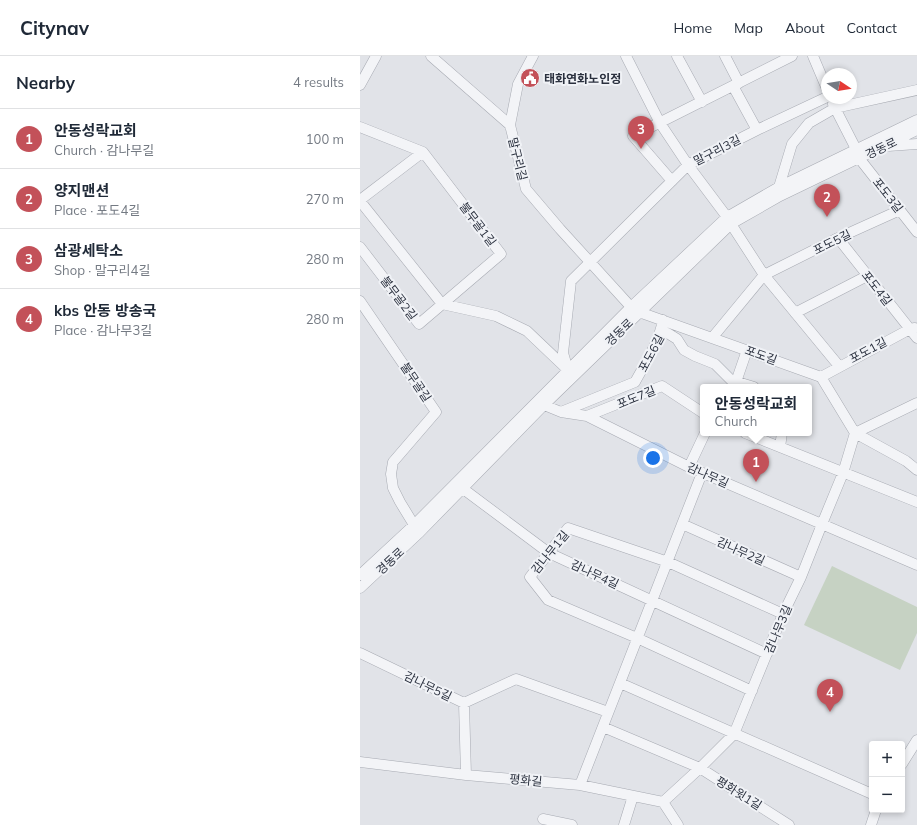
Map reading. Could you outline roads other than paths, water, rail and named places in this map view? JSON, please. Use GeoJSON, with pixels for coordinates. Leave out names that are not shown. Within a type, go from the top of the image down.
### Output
{"type":"FeatureCollection","features":[{"type":"Feature","properties":{"kind":"street"},"geometry":{"type":"LineString","coordinates":[[360,85],[364,68],[376,56]]}},
{"type":"Feature","properties":{"kind":"street","name":"말구리길"},"geometry":{"type":"LineString","coordinates":[[431,56],[510,125],[526,189],[590,262],[635,309]]}},
{"type":"Feature","properties":{"kind":"street"},"geometry":{"type":"LineString","coordinates":[[510,125],[518,84],[533,56]]}},
{"type":"Feature","properties":{"kind":"street"},"geometry":{"type":"LineString","coordinates":[[626,56],[660,123],[688,165],[729,221],[764,275],[839,366]]}},
{"type":"Feature","properties":{"kind":"street"},"geometry":{"type":"LineString","coordinates":[[677,56],[702,102]]}},
{"type":"Feature","properties":{"kind":"street"},"geometry":{"type":"LineString","coordinates":[[725,56],[757,130]]}},
{"type":"Feature","properties":{"kind":"street"},"geometry":{"type":"LineString","coordinates":[[672,180],[633,136],[736,84],[775,60],[792,56]]}},
{"type":"Feature","properties":{"kind":"street"},"geometry":{"type":"LineString","coordinates":[[813,56],[821,75]]}},
{"type":"Feature","properties":{"kind":"street"},"geometry":{"type":"LineString","coordinates":[[778,187],[792,144],[809,123],[835,108],[917,90]]}},
{"type":"Feature","properties":{"kind":"street","name":"말구리3길"},"geometry":{"type":"LineString","coordinates":[[570,373],[563,353],[571,281],[688,165],[821,100]]}},
{"type":"Feature","properties":{"kind":"street","name":"포도3길"},"geometry":{"type":"LineString","coordinates":[[833,104],[857,154],[917,232]]}},
{"type":"Feature","properties":{"kind":"street","name":"경동로"},"geometry":{"type":"LineString","coordinates":[[729,221],[780,196],[917,120]]}},
{"type":"Feature","properties":{"kind":"street"},"geometry":{"type":"LineString","coordinates":[[360,127],[423,152]]}},
{"type":"Feature","properties":{"kind":"street","name":"경동로"},"geometry":{"type":"LineString","coordinates":[[361,573],[414,525],[635,309],[729,221],[778,187],[857,154],[882,147],[917,130]]}},
{"type":"Feature","properties":{"kind":"street"},"geometry":{"type":"LineString","coordinates":[[882,147],[917,144]]}},
{"type":"Feature","properties":{"kind":"street"},"geometry":{"type":"LineString","coordinates":[[423,152],[360,201],[442,304],[496,316],[528,331],[570,373]]}},
{"type":"Feature","properties":{"kind":"street","name":"불무골1길"},"geometry":{"type":"LineString","coordinates":[[423,152],[501,254],[442,304]]}},
{"type":"Feature","properties":{"kind":"street","name":"포도5길"},"geometry":{"type":"LineString","coordinates":[[712,338],[764,275],[838,238],[900,210]]}},
{"type":"Feature","properties":{"kind":"street","name":"포도4길"},"geometry":{"type":"LineString","coordinates":[[838,238],[868,276],[913,328],[917,338]]}},
{"type":"Feature","properties":{"kind":"street","name":"불무골2길"},"geometry":{"type":"LineString","coordinates":[[360,247],[419,324],[442,304]]}},
{"type":"Feature","properties":{"kind":"street"},"geometry":{"type":"LineString","coordinates":[[795,313],[868,276]]}},
{"type":"Feature","properties":{"kind":"street","name":"불무골길"},"geometry":{"type":"LineString","coordinates":[[360,301],[436,412],[393,462],[391,474],[393,488],[414,525]]}},
{"type":"Feature","properties":{"kind":"street","name":"포도길"},"geometry":{"type":"LineString","coordinates":[[635,309],[662,325],[712,338],[821,377]]}},
{"type":"Feature","properties":{"kind":"street","name":"포도6길"},"geometry":{"type":"LineString","coordinates":[[561,412],[635,382],[662,325],[669,334],[677,340],[684,350],[715,364],[734,384]]}},
{"type":"Feature","properties":{"kind":"street","name":"포도1길"},"geometry":{"type":"LineString","coordinates":[[821,377],[839,366],[913,328]]}},
{"type":"Feature","properties":{"kind":"street"},"geometry":{"type":"LineString","coordinates":[[734,384],[747,350]]}},
{"type":"Feature","properties":{"kind":"street","name":"경동로"},"geometry":{"type":"LineString","coordinates":[[360,588],[420,532],[544,405],[570,373]]}},
{"type":"Feature","properties":{"kind":"street"},"geometry":{"type":"LineString","coordinates":[[821,377],[855,433],[906,461],[917,470]]}},
{"type":"Feature","properties":{"kind":"street","name":"포도7길"},"geometry":{"type":"LineString","coordinates":[[587,416],[662,386],[700,411]]}},
{"type":"Feature","properties":{"kind":"street"},"geometry":{"type":"LineString","coordinates":[[822,524],[843,473],[855,433],[917,403]]}},
{"type":"Feature","properties":{"kind":"street","name":"감나무길"},"geometry":{"type":"LineString","coordinates":[[544,405],[561,412],[587,416],[702,473],[917,565]]}},
{"type":"Feature","properties":{"kind":"street"},"geometry":{"type":"LineString","coordinates":[[689,467],[704,436]]}},
{"type":"Feature","properties":{"kind":"street"},"geometry":{"type":"LineString","coordinates":[[753,436],[917,502]]}},
{"type":"Feature","properties":{"kind":"street"},"geometry":{"type":"LineString","coordinates":[[780,448],[782,436]]}},
{"type":"Feature","properties":{"kind":"street"},"geometry":{"type":"LineString","coordinates":[[580,785],[702,473]]}},
{"type":"Feature","properties":{"kind":"street","name":"감나무4길"},"geometry":{"type":"LineString","coordinates":[[462,488],[549,553],[652,600]]}},
{"type":"Feature","properties":{"kind":"street","name":"감나무2길"},"geometry":{"type":"LineString","coordinates":[[682,524],[801,577]]}},
{"type":"Feature","properties":{"kind":"street","name":"감나무3길"},"geometry":{"type":"LineString","coordinates":[[663,802],[734,734],[822,524]]}},
{"type":"Feature","properties":{"kind":"street","name":"감나무1길"},"geometry":{"type":"LineString","coordinates":[[638,638],[548,600],[530,577],[568,528],[668,562]]}},
{"type":"Feature","properties":{"kind":"street"},"geometry":{"type":"LineString","coordinates":[[668,562],[783,614]]}},
{"type":"Feature","properties":{"kind":"street"},"geometry":{"type":"LineString","coordinates":[[652,600],[767,654]]}},
{"type":"Feature","properties":{"kind":"street"},"geometry":{"type":"LineString","coordinates":[[638,638],[752,691]]}},
{"type":"Feature","properties":{"kind":"street","name":"감나무5길"},"geometry":{"type":"LineString","coordinates":[[360,654],[464,703],[516,678],[608,712]]}},
{"type":"Feature","properties":{"kind":"street"},"geometry":{"type":"LineString","coordinates":[[620,683],[869,793]]}},
{"type":"Feature","properties":{"kind":"street"},"geometry":{"type":"LineString","coordinates":[[464,703],[466,775]]}},
{"type":"Feature","properties":{"kind":"street"},"geometry":{"type":"LineString","coordinates":[[603,727],[700,768]]}},
{"type":"Feature","properties":{"kind":"street"},"geometry":{"type":"LineString","coordinates":[[905,759],[917,740]]}},
{"type":"Feature","properties":{"kind":"street","name":"평화길"},"geometry":{"type":"LineString","coordinates":[[360,762],[466,775],[580,785],[663,802]]}},
{"type":"Feature","properties":{"kind":"street","name":"평화윗1길"},"geometry":{"type":"LineString","coordinates":[[700,768],[775,821],[789,825]]}},
{"type":"Feature","properties":{"kind":"street"},"geometry":{"type":"LineString","coordinates":[[624,825],[633,796]]}},
{"type":"Feature","properties":{"kind":"street"},"geometry":{"type":"LineString","coordinates":[[663,802],[678,825]]}},
{"type":"Feature","properties":{"kind":"street"},"geometry":{"type":"LineString","coordinates":[[873,824],[875,813]]}},
{"type":"Feature","properties":{"kind":"street"},"geometry":{"type":"LineString","coordinates":[[542,819],[572,825]]}},
{"type":"Feature","properties":{"kind":"place","name":"태화연화노인정"},"geometry":{"type":"Point","coordinates":[530,78]}},
{"type":"Feature","properties":{"kind":"place","name":"삼광세탁소"},"geometry":{"type":"Point","coordinates":[641,149]}},
{"type":"Feature","properties":{"kind":"place","name":"양지맨션"},"geometry":{"type":"Point","coordinates":[827,217]}},
{"type":"Feature","properties":{"kind":"place","name":"안동성락교회"},"geometry":{"type":"Point","coordinates":[756,482]}},
{"type":"Feature","properties":{"kind":"place","name":"kbs 안동 방송국"},"geometry":{"type":"Point","coordinates":[830,712]}}]}
